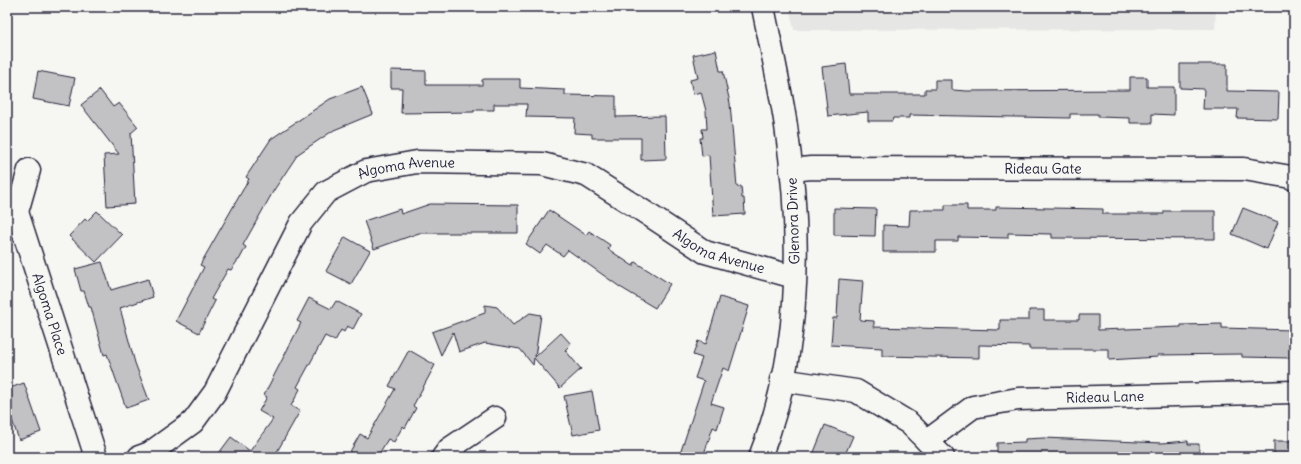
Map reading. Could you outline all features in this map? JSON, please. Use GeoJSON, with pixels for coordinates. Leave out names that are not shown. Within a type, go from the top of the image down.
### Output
{"type":"FeatureCollection","features":[{"type":"Feature","properties":{"kind":"street","name":"Glenora Drive"},"geometry":{"type":"LineString","coordinates":[[760,457],[771,428],[790,340],[796,230],[786,126],[763,7]]}},
{"type":"Feature","properties":{"kind":"street","name":"Algoma Avenue"},"geometry":{"type":"LineString","coordinates":[[139,457],[150,453],[193,422],[215,392],[301,223],[326,192],[366,171],[417,162],[542,164],[586,175],[705,252],[794,277]]}},
{"type":"Feature","properties":{"kind":"street","name":"Rideau Gate"},"geometry":{"type":"LineString","coordinates":[[791,170],[812,168],[1244,170],[1293,174]]}},
{"type":"Feature","properties":{"kind":"street","name":"Algoma Place"},"geometry":{"type":"LineString","coordinates":[[29,170],[17,212],[96,457]]}},
{"type":"Feature","properties":{"kind":"street"},"geometry":{"type":"LineString","coordinates":[[782,380],[856,390],[909,423],[943,457]]}},
{"type":"Feature","properties":{"kind":"street","name":"Rideau Lane"},"geometry":{"type":"LineString","coordinates":[[927,441],[973,407],[1018,399],[1294,392]]}},
{"type":"Feature","properties":{"kind":"street"},"geometry":{"type":"LineString","coordinates":[[443,457],[449,449],[495,418]]}},
{"type":"Feature","properties":{"kind":"shaded area"},"geometry":{"type":"Polygon","coordinates":[[[789,7],[1216,7],[1215,29],[794,30],[789,7]]]}},
{"type":"Feature","properties":{"kind":"building"},"geometry":{"type":"Polygon","coordinates":[[[716,50],[720,71],[723,71],[730,103],[737,187],[741,186],[742,198],[744,198],[745,214],[713,216],[709,155],[702,156],[700,138],[703,138],[702,129],[707,129],[706,111],[701,92],[693,94],[690,80],[698,78],[693,55],[716,50]]]}},
{"type":"Feature","properties":{"kind":"building"},"geometry":{"type":"Polygon","coordinates":[[[846,64],[849,94],[925,94],[925,89],[935,89],[935,80],[952,80],[952,90],[967,91],[1130,90],[1130,77],[1147,77],[1147,87],[1174,87],[1174,115],[1152,114],[1152,123],[1130,123],[1130,118],[1098,117],[1098,114],[1070,114],[1070,118],[909,115],[909,118],[893,118],[892,121],[868,121],[868,112],[828,116],[822,67],[846,64]]]}},
{"type":"Feature","properties":{"kind":"building"},"geometry":{"type":"Polygon","coordinates":[[[1180,64],[1227,64],[1227,91],[1279,92],[1278,119],[1237,118],[1238,109],[1203,109],[1204,89],[1180,88],[1180,64]]]}},
{"type":"Feature","properties":{"kind":"building"},"geometry":{"type":"Polygon","coordinates":[[[391,70],[426,71],[426,85],[482,85],[482,80],[484,79],[520,79],[520,88],[565,90],[565,95],[616,96],[616,117],[665,116],[666,159],[641,160],[641,138],[592,138],[592,134],[574,133],[575,118],[526,117],[527,104],[494,104],[494,110],[474,110],[474,112],[401,113],[402,88],[391,88],[391,70]]]}},
{"type":"Feature","properties":{"kind":"building"},"geometry":{"type":"Polygon","coordinates":[[[38,71],[75,78],[69,106],[33,99],[38,71]]]}},
{"type":"Feature","properties":{"kind":"building"},"geometry":{"type":"Polygon","coordinates":[[[362,87],[373,114],[334,130],[298,154],[274,190],[243,245],[246,247],[239,260],[231,270],[228,269],[211,299],[215,301],[199,333],[176,321],[204,267],[200,265],[249,179],[246,177],[271,139],[330,99],[362,87]]]}},
{"type":"Feature","properties":{"kind":"building"},"geometry":{"type":"Polygon","coordinates":[[[100,90],[113,107],[119,103],[138,127],[131,133],[135,204],[107,206],[104,155],[119,154],[81,105],[100,90]]]}},
{"type":"Feature","properties":{"kind":"building"},"geometry":{"type":"Polygon","coordinates":[[[430,204],[518,205],[518,233],[419,233],[374,249],[364,221],[400,209],[401,214],[430,204]]]}},
{"type":"Feature","properties":{"kind":"building"},"geometry":{"type":"Polygon","coordinates":[[[945,205],[967,205],[967,210],[996,210],[996,207],[1103,209],[1103,214],[1164,214],[1164,211],[1215,211],[1215,239],[1052,238],[1052,234],[1008,233],[1008,238],[958,237],[958,241],[936,241],[936,252],[883,252],[883,225],[909,226],[910,210],[945,210],[945,205]]]}},
{"type":"Feature","properties":{"kind":"building"},"geometry":{"type":"Polygon","coordinates":[[[834,208],[876,209],[875,236],[834,235],[834,208]]]}},
{"type":"Feature","properties":{"kind":"building"},"geometry":{"type":"Polygon","coordinates":[[[1243,208],[1278,222],[1267,249],[1232,234],[1243,208]]]}},
{"type":"Feature","properties":{"kind":"building"},"geometry":{"type":"Polygon","coordinates":[[[549,210],[586,235],[589,231],[610,245],[608,249],[633,266],[635,262],[670,284],[655,308],[620,287],[568,250],[563,256],[547,245],[540,254],[526,244],[549,210]]]}},
{"type":"Feature","properties":{"kind":"building"},"geometry":{"type":"Polygon","coordinates":[[[97,211],[122,235],[96,262],[69,236],[85,219],[87,221],[97,211]]]}},
{"type":"Feature","properties":{"kind":"building"},"geometry":{"type":"Polygon","coordinates":[[[345,237],[370,251],[351,284],[326,271],[345,237]]]}},
{"type":"Feature","properties":{"kind":"building"},"geometry":{"type":"Polygon","coordinates":[[[102,262],[111,290],[148,279],[153,297],[120,308],[135,363],[149,400],[126,408],[107,354],[104,355],[91,307],[89,307],[84,291],[81,291],[75,269],[102,262]]]}},
{"type":"Feature","properties":{"kind":"building"},"geometry":{"type":"Polygon","coordinates":[[[839,279],[863,281],[860,320],[874,321],[874,327],[1000,330],[1000,320],[1029,320],[1029,310],[1044,310],[1044,320],[1079,320],[1079,315],[1098,315],[1098,330],[1222,324],[1222,328],[1291,330],[1290,358],[1242,357],[1242,354],[1158,355],[1158,357],[1109,360],[1109,349],[1029,349],[1029,346],[979,345],[979,358],[882,356],[882,348],[831,345],[833,318],[837,318],[839,279]]]}},
{"type":"Feature","properties":{"kind":"building"},"geometry":{"type":"Polygon","coordinates":[[[720,297],[749,306],[729,371],[723,368],[711,403],[724,407],[717,429],[713,427],[703,457],[679,457],[704,381],[695,378],[702,358],[693,355],[698,341],[706,344],[720,297]]]}},
{"type":"Feature","properties":{"kind":"building"},"geometry":{"type":"Polygon","coordinates":[[[309,298],[331,309],[336,301],[361,314],[353,329],[347,326],[344,332],[341,330],[335,341],[325,336],[297,387],[300,389],[291,406],[300,411],[274,457],[216,457],[231,437],[250,451],[273,419],[259,411],[267,397],[264,395],[301,323],[297,321],[309,298]]]}},
{"type":"Feature","properties":{"kind":"building"},"geometry":{"type":"Polygon","coordinates":[[[485,305],[497,307],[513,325],[530,313],[541,315],[535,357],[561,333],[571,344],[565,350],[581,369],[560,388],[534,358],[533,365],[520,349],[485,343],[459,352],[453,332],[441,355],[432,332],[485,313],[485,305]]]}},
{"type":"Feature","properties":{"kind":"building"},"geometry":{"type":"Polygon","coordinates":[[[409,350],[435,365],[413,406],[416,408],[405,428],[403,426],[394,442],[388,439],[377,457],[347,457],[360,434],[367,438],[395,389],[389,386],[409,350]]]}},
{"type":"Feature","properties":{"kind":"building"},"geometry":{"type":"Polygon","coordinates":[[[24,383],[41,432],[19,440],[7,406],[7,389],[24,383]]]}},
{"type":"Feature","properties":{"kind":"building"},"geometry":{"type":"Polygon","coordinates":[[[592,391],[599,430],[573,435],[564,396],[592,391]]]}},
{"type":"Feature","properties":{"kind":"building"},"geometry":{"type":"Polygon","coordinates":[[[825,425],[853,436],[844,457],[812,457],[825,425]]]}},
{"type":"Feature","properties":{"kind":"building"},"geometry":{"type":"Polygon","coordinates":[[[1044,438],[1162,443],[1188,441],[1188,444],[1199,444],[1199,457],[997,457],[997,443],[1025,442],[1025,439],[1044,438]]]}},
{"type":"Feature","properties":{"kind":"building"},"geometry":{"type":"Polygon","coordinates":[[[1274,441],[1294,441],[1294,457],[1274,457],[1274,441]]]}}]}
